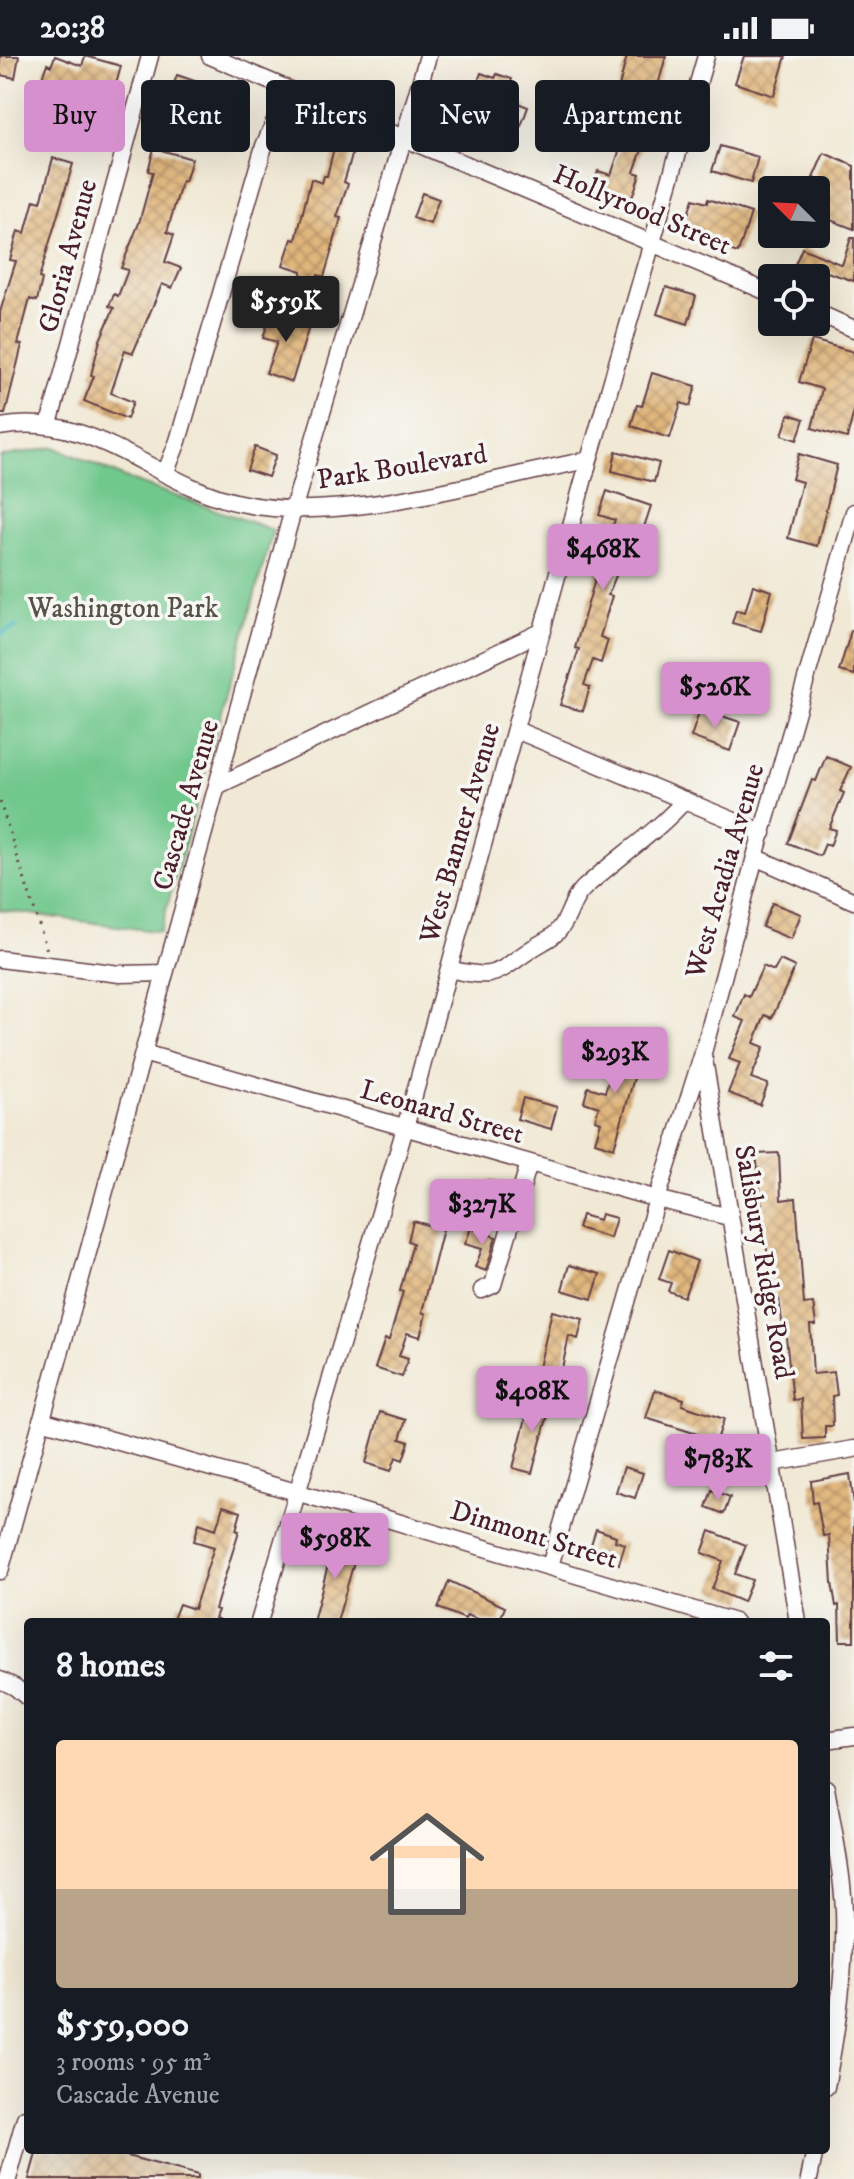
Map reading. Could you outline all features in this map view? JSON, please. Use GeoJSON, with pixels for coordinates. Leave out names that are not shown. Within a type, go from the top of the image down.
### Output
{"type":"FeatureCollection","features":[{"type":"Feature","properties":{"kind":"street","name":"Gloria Avenue"},"geometry":{"type":"LineString","coordinates":[[49,424],[150,56]]}},
{"type":"Feature","properties":{"kind":"street"},"geometry":{"type":"LineString","coordinates":[[210,56],[266,80]]}},
{"type":"Feature","properties":{"kind":"street","name":"Cascade Avenue"},"geometry":{"type":"LineString","coordinates":[[0,1571],[293,510],[428,56]]}},
{"type":"Feature","properties":{"kind":"street","name":"West Banner Avenue"},"geometry":{"type":"LineString","coordinates":[[260,1618],[405,1128],[589,460],[706,56]]}},
{"type":"Feature","properties":{"kind":"street"},"geometry":{"type":"LineString","coordinates":[[395,136],[403,139]]}},
{"type":"Feature","properties":{"kind":"street","name":"Hollyrood Street"},"geometry":{"type":"LineString","coordinates":[[403,139],[758,288]]}},
{"type":"Feature","properties":{"kind":"street"},"geometry":{"type":"LineString","coordinates":[[165,474],[178,441],[266,141]]}},
{"type":"Feature","properties":{"kind":"street"},"geometry":{"type":"LineString","coordinates":[[830,318],[854,329]]}},
{"type":"Feature","properties":{"kind":"street","name":"Park Boulevard"},"geometry":{"type":"LineString","coordinates":[[0,427],[25,422],[49,424],[114,445],[203,492],[240,503],[293,510],[355,506],[589,460]]}},
{"type":"Feature","properties":{"kind":"street","name":"West Acadia Avenue"},"geometry":{"type":"LineString","coordinates":[[550,1566],[703,1053],[755,857],[848,559],[854,512]]}},
{"type":"Feature","properties":{"kind":"street"},"geometry":{"type":"LineString","coordinates":[[219,785],[543,631]]}},
{"type":"Feature","properties":{"kind":"street"},"geometry":{"type":"LineString","coordinates":[[516,730],[763,833]]}},
{"type":"Feature","properties":{"kind":"street"},"geometry":{"type":"LineString","coordinates":[[449,969],[479,975],[499,973],[531,949],[553,938],[580,891],[671,817],[685,800]]}},
{"type":"Feature","properties":{"kind":"street"},"geometry":{"type":"LineString","coordinates":[[755,857],[854,901]]}},
{"type":"Feature","properties":{"kind":"street"},"geometry":{"type":"LineString","coordinates":[[0,959],[120,974],[165,973]]}},
{"type":"Feature","properties":{"kind":"street","name":"Leonard Street"},"geometry":{"type":"LineString","coordinates":[[143,1053],[729,1217]]}},
{"type":"Feature","properties":{"kind":"street","name":"Salisbury Ridge Road"},"geometry":{"type":"LineString","coordinates":[[703,1053],[797,1618]]}},
{"type":"Feature","properties":{"kind":"street"},"geometry":{"type":"LineString","coordinates":[[482,1290],[493,1285],[529,1163]]}},
{"type":"Feature","properties":{"kind":"street","name":"Dinmont Street"},"geometry":{"type":"LineString","coordinates":[[41,1420],[722,1618]]}},
{"type":"Feature","properties":{"kind":"street"},"geometry":{"type":"LineString","coordinates":[[772,1463],[854,1449]]}},
{"type":"Feature","properties":{"kind":"street"},"geometry":{"type":"LineString","coordinates":[[0,1680],[24,1695]]}},
{"type":"Feature","properties":{"kind":"street"},"geometry":{"type":"LineString","coordinates":[[830,1739],[854,1736]]}},
{"type":"Feature","properties":{"kind":"street"},"geometry":{"type":"LineString","coordinates":[[830,2073],[847,2011],[844,1910],[831,1843]]}},
{"type":"Feature","properties":{"kind":"street"},"geometry":{"type":"LineString","coordinates":[[8,2179],[24,2122]]}},
{"type":"Feature","properties":{"kind":"street"},"geometry":{"type":"LineString","coordinates":[[809,2179],[814,2154]]}},
{"type":"Feature","properties":{"kind":"path"},"geometry":{"type":"LineString","coordinates":[[0,802],[52,965]]}},
{"type":"Feature","properties":{"kind":"green space","name":"Washington Park"},"geometry":{"type":"Polygon","coordinates":[[[54,447],[130,480],[273,530],[160,932],[0,910],[0,457],[54,447]]]}},
{"type":"Feature","properties":{"kind":"building"},"geometry":{"type":"Polygon","coordinates":[[[0,56],[19,56],[15,78],[0,75],[0,56]]]}},
{"type":"Feature","properties":{"kind":"building"},"geometry":{"type":"Polygon","coordinates":[[[55,56],[82,66],[85,56],[121,66],[117,80],[41,80],[47,64],[51,66],[55,56]]]}},
{"type":"Feature","properties":{"kind":"building"},"geometry":{"type":"Polygon","coordinates":[[[627,56],[666,56],[659,80],[621,80],[627,56]]]}},
{"type":"Feature","properties":{"kind":"building"},"geometry":{"type":"Polygon","coordinates":[[[744,56],[786,56],[774,96],[735,83],[744,56]]]}},
{"type":"Feature","properties":{"kind":"building"},"geometry":{"type":"Polygon","coordinates":[[[481,73],[512,79],[512,80],[478,80],[481,73]]]}},
{"type":"Feature","properties":{"kind":"building"},"geometry":{"type":"Polygon","coordinates":[[[177,75],[192,80],[175,80],[177,75]]]}},
{"type":"Feature","properties":{"kind":"building"},"geometry":{"type":"Polygon","coordinates":[[[519,103],[528,107],[519,129],[519,103]]]}},
{"type":"Feature","properties":{"kind":"building"},"geometry":{"type":"Polygon","coordinates":[[[720,146],[758,157],[751,183],[712,171],[720,146]]]}},
{"type":"Feature","properties":{"kind":"building"},"geometry":{"type":"Polygon","coordinates":[[[153,152],[168,152],[192,159],[167,232],[174,235],[165,262],[181,268],[172,288],[162,284],[133,353],[125,350],[111,393],[133,402],[127,419],[84,401],[94,376],[91,375],[100,340],[114,308],[109,306],[114,294],[118,296],[128,270],[121,268],[139,223],[153,172],[148,171],[153,152]]]}},
{"type":"Feature","properties":{"kind":"building"},"geometry":{"type":"Polygon","coordinates":[[[333,152],[353,152],[344,182],[348,184],[337,217],[341,218],[324,277],[318,275],[313,289],[298,285],[302,271],[283,265],[292,239],[296,240],[311,179],[322,183],[324,176],[327,176],[333,152]]]}},
{"type":"Feature","properties":{"kind":"building"},"geometry":{"type":"Polygon","coordinates":[[[619,152],[641,152],[634,172],[640,174],[631,201],[593,188],[598,171],[611,175],[619,152]]]}},
{"type":"Feature","properties":{"kind":"building"},"geometry":{"type":"Polygon","coordinates":[[[824,153],[854,166],[854,229],[830,220],[830,176],[814,176],[824,153]]]}},
{"type":"Feature","properties":{"kind":"building"},"geometry":{"type":"Polygon","coordinates":[[[53,158],[73,164],[39,278],[42,279],[37,301],[30,299],[5,414],[0,414],[0,312],[16,261],[10,260],[18,231],[25,233],[34,200],[41,202],[53,158]]]}},
{"type":"Feature","properties":{"kind":"building"},"geometry":{"type":"Polygon","coordinates":[[[422,193],[439,199],[430,224],[413,218],[422,193]]]}},
{"type":"Feature","properties":{"kind":"building"},"geometry":{"type":"Polygon","coordinates":[[[693,199],[707,203],[708,199],[751,213],[738,253],[716,246],[718,238],[684,227],[693,199]]]}},
{"type":"Feature","properties":{"kind":"building"},"geometry":{"type":"Polygon","coordinates":[[[851,238],[854,238],[854,281],[830,273],[830,264],[795,264],[802,248],[842,265],[851,238]]]}},
{"type":"Feature","properties":{"kind":"building"},"geometry":{"type":"Polygon","coordinates":[[[666,287],[696,296],[688,324],[657,314],[666,287]]]}},
{"type":"Feature","properties":{"kind":"building"},"geometry":{"type":"Polygon","coordinates":[[[278,311],[311,320],[292,382],[266,373],[277,342],[263,338],[269,319],[276,321],[278,311]]]}},
{"type":"Feature","properties":{"kind":"building"},"geometry":{"type":"Polygon","coordinates":[[[812,340],[854,352],[854,411],[847,438],[812,428],[822,389],[799,382],[812,340]]]}},
{"type":"Feature","properties":{"kind":"building"},"geometry":{"type":"Polygon","coordinates":[[[652,373],[696,386],[690,406],[681,403],[670,438],[631,426],[637,405],[642,406],[652,373]]]}},
{"type":"Feature","properties":{"kind":"building"},"geometry":{"type":"Polygon","coordinates":[[[789,414],[804,419],[797,440],[782,435],[789,414]]]}},
{"type":"Feature","properties":{"kind":"building"},"geometry":{"type":"Polygon","coordinates":[[[255,447],[276,455],[268,477],[247,470],[255,447]]]}},
{"type":"Feature","properties":{"kind":"building"},"geometry":{"type":"Polygon","coordinates":[[[616,451],[659,463],[654,482],[612,471],[616,451]]]}},
{"type":"Feature","properties":{"kind":"building"},"geometry":{"type":"Polygon","coordinates":[[[799,454],[837,465],[817,546],[788,538],[802,482],[792,479],[799,454]]]}},
{"type":"Feature","properties":{"kind":"building"},"geometry":{"type":"Polygon","coordinates":[[[607,491],[651,506],[643,530],[636,527],[608,595],[612,596],[600,637],[608,640],[601,663],[593,660],[584,685],[590,687],[583,711],[560,705],[579,649],[575,648],[598,569],[595,568],[615,520],[599,515],[607,491]]]}},
{"type":"Feature","properties":{"kind":"building"},"geometry":{"type":"Polygon","coordinates":[[[753,585],[772,591],[761,631],[732,623],[736,610],[745,612],[753,585]]]}},
{"type":"Feature","properties":{"kind":"building"},"geometry":{"type":"Polygon","coordinates":[[[851,631],[854,631],[854,675],[839,671],[851,631]]]}},
{"type":"Feature","properties":{"kind":"building"},"geometry":{"type":"Polygon","coordinates":[[[700,709],[740,722],[730,751],[691,737],[700,709]]]}},
{"type":"Feature","properties":{"kind":"building"},"geometry":{"type":"Polygon","coordinates":[[[826,756],[851,767],[829,828],[836,830],[830,846],[825,844],[820,856],[788,843],[812,780],[816,781],[826,756]]]}},
{"type":"Feature","properties":{"kind":"building"},"geometry":{"type":"Polygon","coordinates":[[[772,903],[801,914],[791,939],[762,927],[772,903]]]}},
{"type":"Feature","properties":{"kind":"building"},"geometry":{"type":"Polygon","coordinates":[[[780,960],[795,967],[772,1018],[765,1015],[754,1043],[764,1047],[751,1078],[768,1084],[760,1105],[728,1093],[740,1063],[729,1059],[745,1021],[735,1017],[744,994],[749,997],[763,966],[774,971],[780,960]]]}},
{"type":"Feature","properties":{"kind":"building"},"geometry":{"type":"Polygon","coordinates":[[[623,1039],[639,1045],[635,1056],[640,1057],[614,1148],[595,1142],[601,1122],[595,1120],[599,1107],[584,1102],[588,1087],[605,1092],[623,1039]]]}},
{"type":"Feature","properties":{"kind":"building"},"geometry":{"type":"Polygon","coordinates":[[[523,1098],[557,1107],[551,1129],[517,1119],[523,1098]]]}},
{"type":"Feature","properties":{"kind":"building"},"geometry":{"type":"Polygon","coordinates":[[[779,1153],[781,1200],[796,1198],[804,1304],[813,1303],[816,1325],[810,1325],[813,1374],[834,1372],[837,1395],[832,1396],[833,1426],[825,1426],[825,1438],[803,1439],[801,1399],[793,1400],[785,1328],[779,1299],[776,1299],[771,1259],[768,1259],[756,1154],[779,1153]]]}},
{"type":"Feature","properties":{"kind":"building"},"geometry":{"type":"Polygon","coordinates":[[[489,1180],[510,1187],[505,1206],[501,1204],[498,1212],[481,1206],[489,1180]]]}},
{"type":"Feature","properties":{"kind":"building"},"geometry":{"type":"Polygon","coordinates":[[[601,1214],[616,1218],[610,1238],[578,1228],[582,1215],[599,1220],[601,1214]]]}},
{"type":"Feature","properties":{"kind":"building"},"geometry":{"type":"Polygon","coordinates":[[[413,1221],[443,1229],[422,1312],[426,1314],[420,1337],[407,1333],[399,1356],[408,1359],[402,1377],[375,1368],[385,1339],[389,1340],[403,1292],[400,1291],[413,1243],[408,1241],[413,1221]]]}},
{"type":"Feature","properties":{"kind":"building"},"geometry":{"type":"Polygon","coordinates":[[[471,1228],[496,1237],[486,1271],[475,1267],[482,1249],[465,1244],[471,1228]]]}},
{"type":"Feature","properties":{"kind":"building"},"geometry":{"type":"Polygon","coordinates":[[[669,1250],[697,1261],[684,1297],[668,1291],[671,1283],[659,1279],[669,1250]]]}},
{"type":"Feature","properties":{"kind":"building"},"geometry":{"type":"Polygon","coordinates":[[[569,1265],[600,1274],[592,1299],[562,1290],[569,1265]]]}},
{"type":"Feature","properties":{"kind":"building"},"geometry":{"type":"Polygon","coordinates":[[[552,1311],[583,1319],[578,1339],[569,1336],[560,1377],[538,1372],[552,1311]]]}},
{"type":"Feature","properties":{"kind":"building"},"geometry":{"type":"Polygon","coordinates":[[[655,1390],[684,1399],[682,1405],[724,1419],[714,1449],[737,1458],[732,1472],[722,1469],[718,1480],[690,1469],[693,1461],[688,1459],[697,1434],[646,1418],[655,1390]]]}},
{"type":"Feature","properties":{"kind":"building"},"geometry":{"type":"Polygon","coordinates":[[[532,1395],[552,1400],[532,1473],[513,1468],[532,1395]]]}},
{"type":"Feature","properties":{"kind":"building"},"geometry":{"type":"Polygon","coordinates":[[[380,1412],[406,1420],[400,1439],[409,1442],[403,1460],[396,1457],[391,1471],[366,1463],[380,1412]]]}},
{"type":"Feature","properties":{"kind":"building"},"geometry":{"type":"Polygon","coordinates":[[[624,1467],[643,1473],[635,1498],[616,1492],[624,1467]]]}},
{"type":"Feature","properties":{"kind":"building"},"geometry":{"type":"Polygon","coordinates":[[[850,1474],[854,1504],[854,1641],[840,1641],[839,1605],[836,1606],[832,1583],[829,1535],[823,1536],[817,1502],[813,1503],[811,1481],[850,1474]]]}},
{"type":"Feature","properties":{"kind":"building"},"geometry":{"type":"Polygon","coordinates":[[[712,1490],[730,1497],[724,1514],[706,1507],[712,1490]]]}},
{"type":"Feature","properties":{"kind":"building"},"geometry":{"type":"Polygon","coordinates":[[[223,1506],[241,1512],[236,1530],[239,1531],[215,1618],[174,1618],[179,1604],[194,1609],[214,1547],[194,1541],[199,1523],[216,1529],[223,1506]]]}},
{"type":"Feature","properties":{"kind":"building"},"geometry":{"type":"Polygon","coordinates":[[[596,1529],[616,1536],[615,1541],[625,1544],[619,1564],[588,1554],[596,1529]]]}},
{"type":"Feature","properties":{"kind":"building"},"geometry":{"type":"Polygon","coordinates":[[[710,1531],[746,1545],[735,1574],[752,1580],[743,1602],[712,1589],[723,1561],[702,1553],[710,1531]]]}},
{"type":"Feature","properties":{"kind":"building"},"geometry":{"type":"Polygon","coordinates":[[[330,1540],[358,1548],[338,1618],[314,1618],[328,1565],[323,1563],[330,1540]]]}},
{"type":"Feature","properties":{"kind":"building"},"geometry":{"type":"Polygon","coordinates":[[[449,1581],[505,1607],[501,1618],[467,1615],[463,1618],[438,1608],[449,1581]]]}},
{"type":"Feature","properties":{"kind":"building"},"geometry":{"type":"Polygon","coordinates":[[[36,2154],[120,2154],[198,2175],[198,2179],[29,2179],[36,2154]]]}},
{"type":"Feature","properties":{"kind":"waterway"},"geometry":{"type":"LineString","coordinates":[[0,634],[16,627]]}}]}
